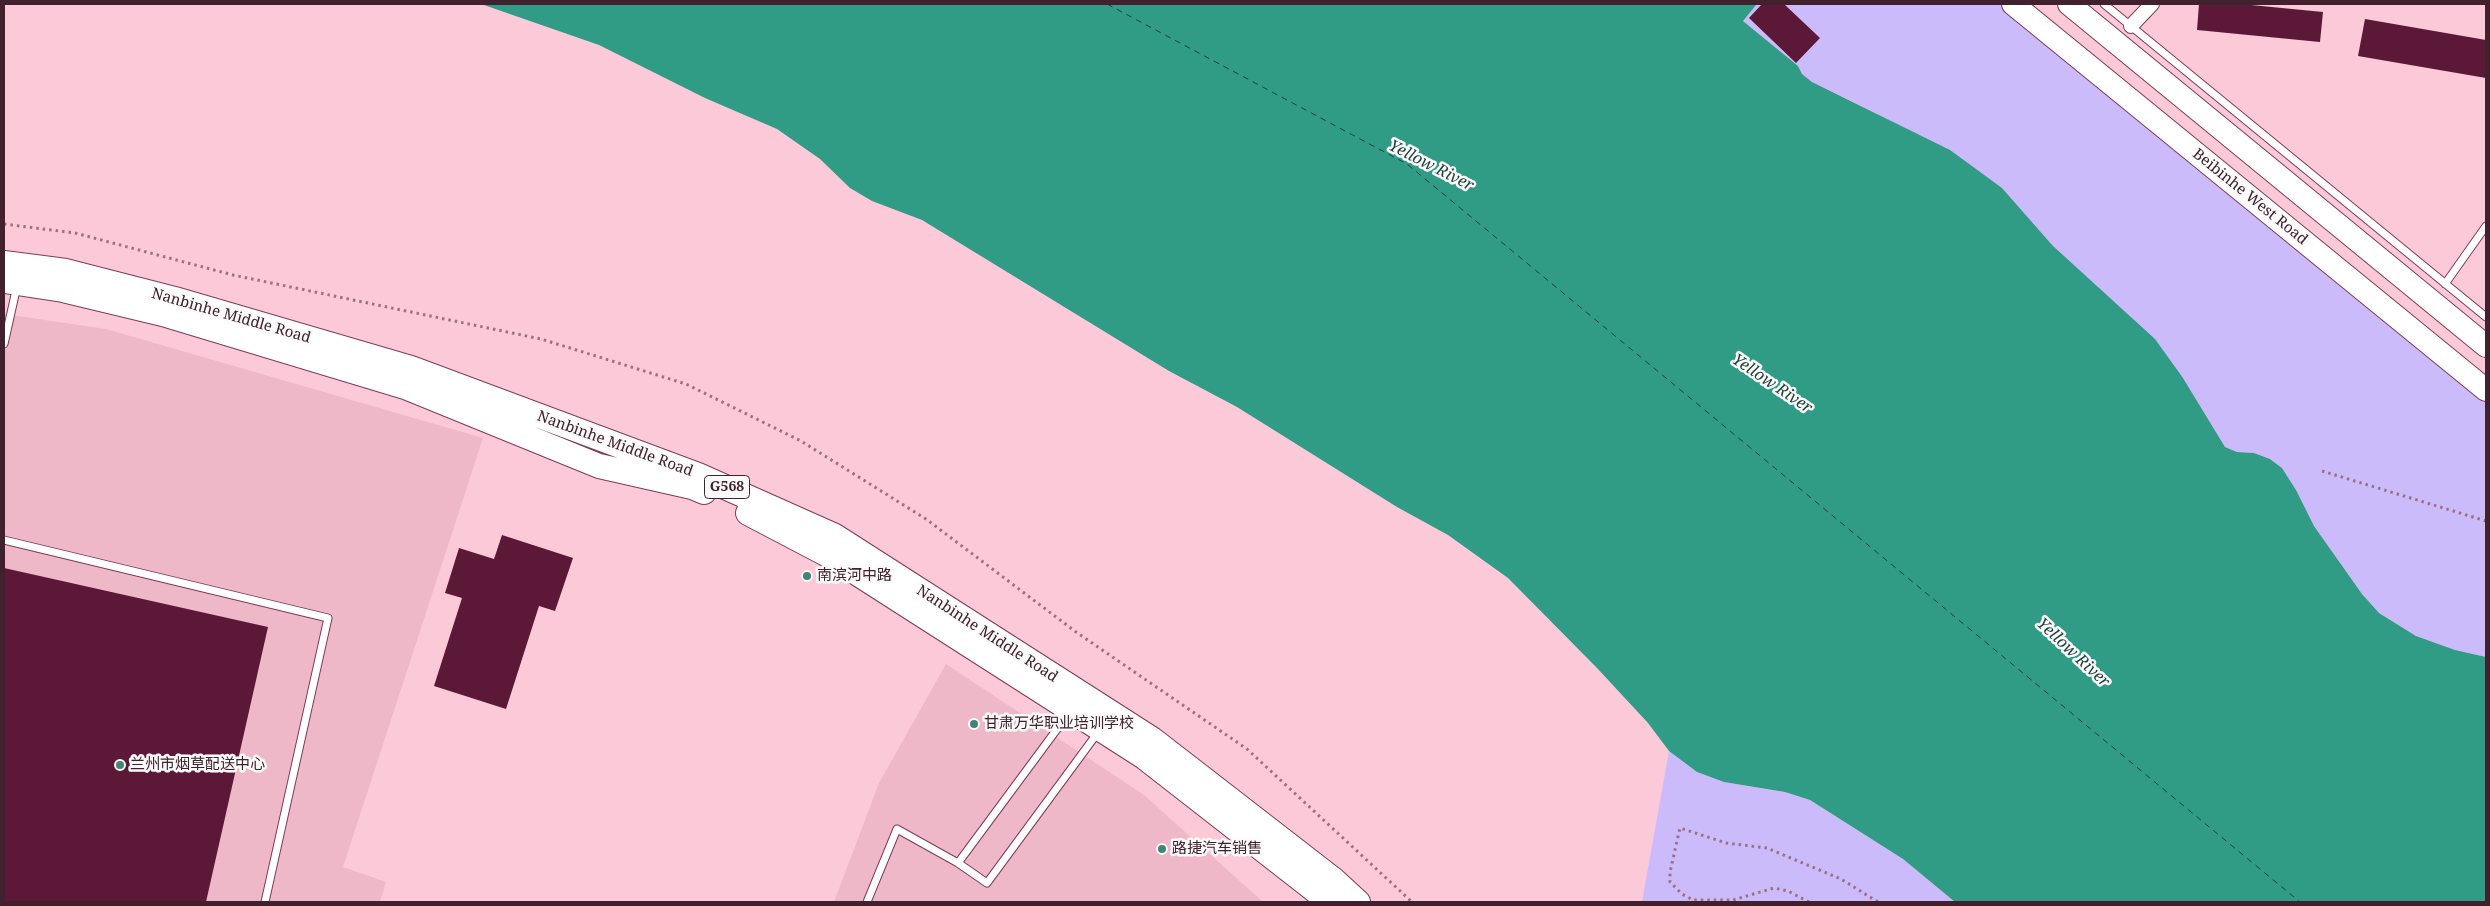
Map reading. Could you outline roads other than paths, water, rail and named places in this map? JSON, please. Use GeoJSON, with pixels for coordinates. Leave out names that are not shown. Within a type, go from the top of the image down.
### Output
{"type":"FeatureCollection","features":[{"type":"Feature","properties":{"kind":"highway","name":"Nanbinhe Middle Road"},"geometry":{"type":"LineString","coordinates":[[11,273],[66,271],[175,299],[411,368],[698,475],[834,536],[1152,739],[1334,880],[1358,902]]}},
{"type":"Feature","properties":{"kind":"highway","name":"Nanbinhe Middle Road"},"geometry":{"type":"LineString","coordinates":[[11,273],[63,290],[163,314],[405,387],[599,466],[692,487],[731,504],[830,556],[1152,763],[1330,902]]}},
{"type":"Feature","properties":{"kind":"main road","name":"Beibinhe West Road"},"geometry":{"type":"LineString","coordinates":[[2013,4],[2486,390]]}},
{"type":"Feature","properties":{"kind":"main road"},"geometry":{"type":"LineString","coordinates":[[2068,4],[2486,346]]}},
{"type":"Feature","properties":{"kind":"street"},"geometry":{"type":"LineString","coordinates":[[2131,26],[2152,4]]}},
{"type":"Feature","properties":{"kind":"lane"},"geometry":{"type":"LineString","coordinates":[[2104,4],[2486,317]]}},
{"type":"Feature","properties":{"kind":"lane"},"geometry":{"type":"LineString","coordinates":[[2445,284],[2486,226]]}},
{"type":"Feature","properties":{"kind":"lane"},"geometry":{"type":"LineString","coordinates":[[4,344],[11,273]]}},
{"type":"Feature","properties":{"kind":"lane"},"geometry":{"type":"LineString","coordinates":[[4,540],[328,618],[265,902]]}},
{"type":"Feature","properties":{"kind":"lane"},"geometry":{"type":"LineString","coordinates":[[958,863],[1070,711]]}},
{"type":"Feature","properties":{"kind":"lane"},"geometry":{"type":"LineString","coordinates":[[867,902],[897,829],[958,863],[987,883],[1100,729]]}},
{"type":"Feature","properties":{"kind":"water","name":"Yellow River"},"geometry":{"type":"Polygon","coordinates":[[[481,4],[1757,4],[1743,21],[1798,66],[1802,74],[1812,82],[1950,150],[2002,188],[2053,246],[2155,339],[2183,378],[2225,447],[2237,452],[2254,453],[2270,459],[2282,468],[2296,490],[2314,526],[2362,594],[2379,613],[2416,636],[2455,650],[2486,657],[2486,902],[1955,902],[1903,859],[1810,800],[1785,792],[1724,782],[1697,772],[1669,751],[1648,723],[1597,668],[1508,578],[1448,535],[1397,507],[1237,407],[1169,371],[922,220],[872,201],[850,188],[820,159],[777,129],[705,98],[599,45],[481,4]]]}},
{"type":"Feature","properties":{"kind":"place","name":"南滨河中路"},"geometry":{"type":"Point","coordinates":[807,576]}},
{"type":"Feature","properties":{"kind":"place","name":"甘肃万华职业培训学校"},"geometry":{"type":"Point","coordinates":[974,724]}},
{"type":"Feature","properties":{"kind":"place","name":"兰州市烟草配送中心"},"geometry":{"type":"Point","coordinates":[120,765]}},
{"type":"Feature","properties":{"kind":"place","name":"路捷汽车销售"},"geometry":{"type":"Point","coordinates":[1162,849]}}]}
